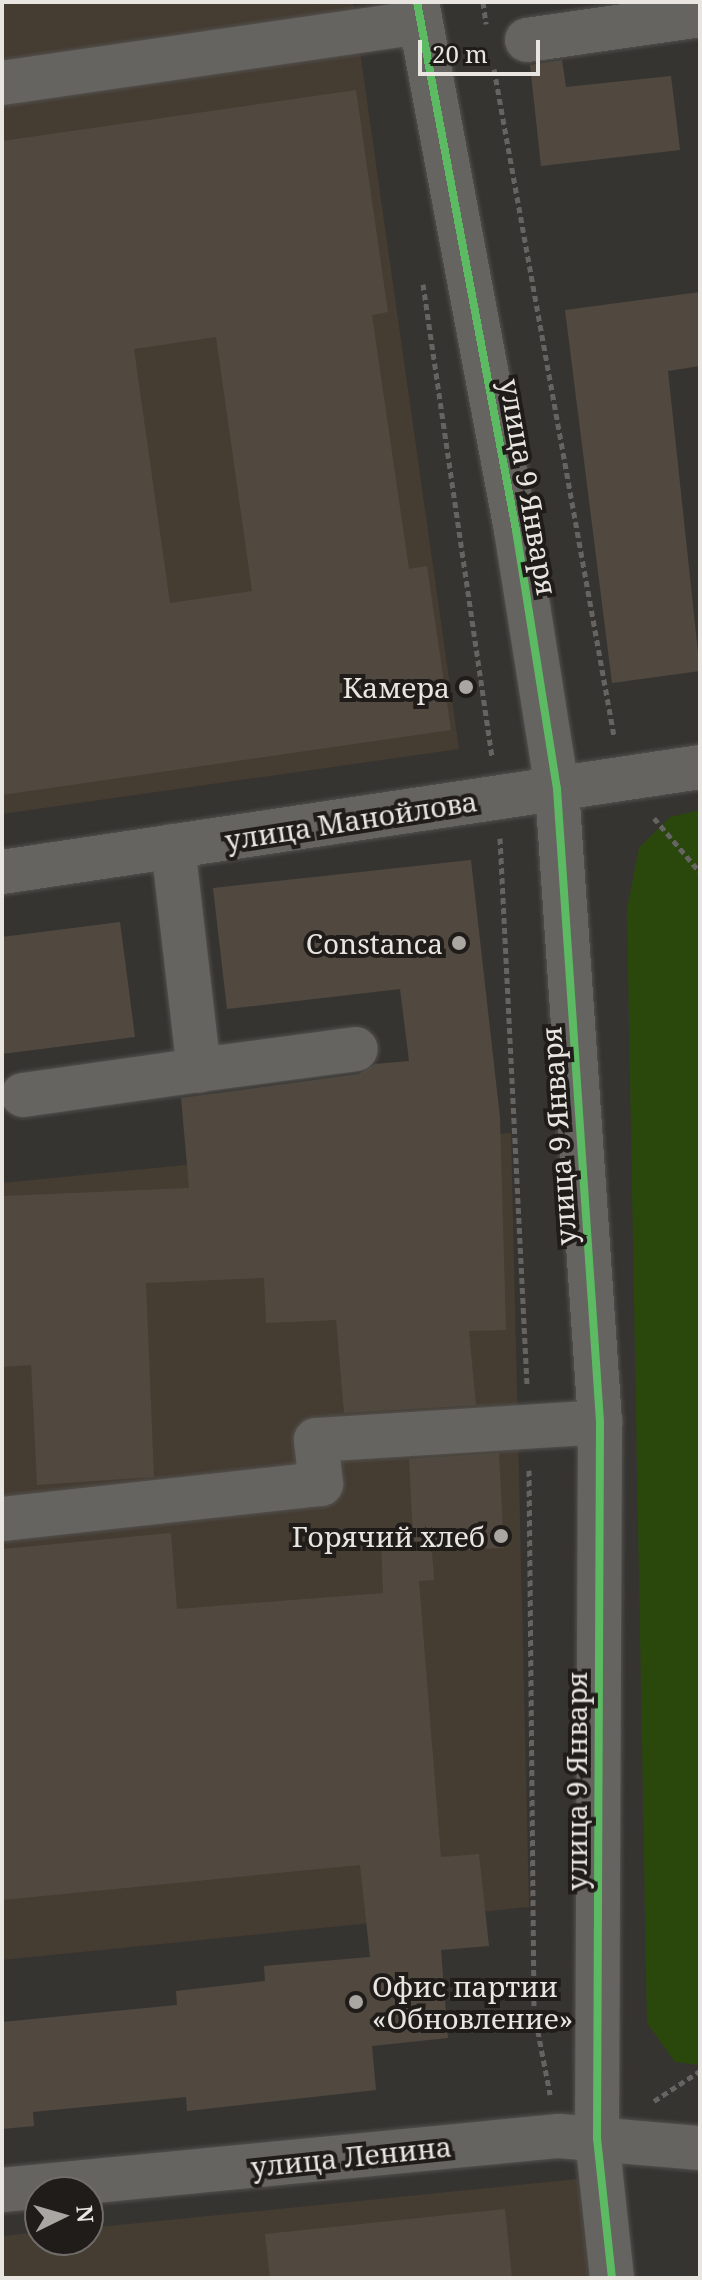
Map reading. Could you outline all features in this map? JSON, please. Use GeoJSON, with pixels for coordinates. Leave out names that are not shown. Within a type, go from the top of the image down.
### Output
{"type":"FeatureCollection","features":[{"type":"Feature","properties":{"kind":"street"},"geometry":{"type":"LineString","coordinates":[[2,83],[418,12]]}},
{"type":"Feature","properties":{"kind":"street","name":"улица 9 Января"},"geometry":{"type":"LineString","coordinates":[[418,12],[513,514],[557,789],[600,1422],[578,2137],[612,2278]]}},
{"type":"Feature","properties":{"kind":"street"},"geometry":{"type":"LineString","coordinates":[[502,45],[700,15]]}},
{"type":"Feature","properties":{"kind":"street","name":"улица Манойлова"},"geometry":{"type":"LineString","coordinates":[[2,872],[700,767]]}},
{"type":"Feature","properties":{"kind":"street"},"geometry":{"type":"LineString","coordinates":[[173,846],[199,1070]]}},
{"type":"Feature","properties":{"kind":"street"},"geometry":{"type":"LineString","coordinates":[[23,1095],[356,1049]]}},
{"type":"Feature","properties":{"kind":"street"},"geometry":{"type":"LineString","coordinates":[[2,1519],[321,1484],[316,1440],[600,1422]]}},
{"type":"Feature","properties":{"kind":"street","name":"улица Ленина"},"geometry":{"type":"LineString","coordinates":[[2,2190],[578,2137],[700,2148]]}},
{"type":"Feature","properties":{"kind":"path"},"geometry":{"type":"LineString","coordinates":[[483,2],[502,45],[622,779],[700,872]]}},
{"type":"Feature","properties":{"kind":"path"},"geometry":{"type":"LineString","coordinates":[[422,279],[498,798],[529,1427],[534,2011],[578,2137]]}},
{"type":"Feature","properties":{"kind":"shaded area"},"geometry":{"type":"Polygon","coordinates":[[[2,2],[353,2],[459,749],[2,814],[2,2]]]}},
{"type":"Feature","properties":{"kind":"shaded area"},"geometry":{"type":"Polygon","coordinates":[[[511,1133],[529,1907],[2,1960],[2,1183],[511,1133]]]}},
{"type":"Feature","properties":{"kind":"shaded area"},"geometry":{"type":"Polygon","coordinates":[[[578,2179],[588,2278],[2,2278],[2,2236],[24,2234],[24,2256],[104,2256],[104,2226],[578,2179]]]}},
{"type":"Feature","properties":{"kind":"green space"},"geometry":{"type":"Polygon","coordinates":[[[700,810],[700,2065],[675,2062],[647,2023],[627,910],[639,848],[670,817],[700,810]]]}},
{"type":"Feature","properties":{"kind":"building"},"geometry":{"type":"Polygon","coordinates":[[[562,60],[566,87],[671,76],[680,150],[541,166],[530,65],[562,60]]]}},
{"type":"Feature","properties":{"kind":"building"},"geometry":{"type":"Polygon","coordinates":[[[356,90],[388,312],[372,315],[409,569],[427,566],[451,730],[2,795],[2,141],[356,90]],[[216,337],[134,349],[170,603],[252,591],[216,337]]]}},
{"type":"Feature","properties":{"kind":"building"},"geometry":{"type":"Polygon","coordinates":[[[700,292],[700,366],[668,371],[700,671],[612,683],[565,310],[700,292]]]}},
{"type":"Feature","properties":{"kind":"building"},"geometry":{"type":"Polygon","coordinates":[[[471,860],[500,1118],[506,1330],[469,1331],[476,1405],[344,1413],[336,1320],[266,1323],[264,1278],[146,1283],[154,1477],[37,1485],[31,1365],[2,1367],[2,1196],[189,1188],[181,1098],[359,1074],[375,1064],[409,1061],[400,989],[227,1009],[213,888],[471,860]]]}},
{"type":"Feature","properties":{"kind":"building"},"geometry":{"type":"Polygon","coordinates":[[[120,922],[135,1037],[2,1054],[2,937],[120,922]]]}},
{"type":"Feature","properties":{"kind":"building"},"geometry":{"type":"Polygon","coordinates":[[[499,1453],[504,1548],[432,1551],[434,1580],[419,1581],[441,1857],[479,1854],[489,1946],[441,1950],[448,2038],[372,2046],[376,2090],[187,2111],[186,2097],[33,2112],[34,2126],[2,2129],[2,2022],[177,2005],[176,1991],[265,1981],[264,1966],[370,1957],[360,1865],[2,1900],[2,1549],[171,1533],[177,1609],[383,1593],[381,1538],[413,1536],[409,1459],[499,1453]]]}},
{"type":"Feature","properties":{"kind":"building"},"geometry":{"type":"Polygon","coordinates":[[[505,2209],[512,2278],[270,2278],[265,2234],[505,2209]]]}},
{"type":"Feature","properties":{"kind":"cycle path"},"geometry":{"type":"LineString","coordinates":[[417,2],[516,530],[557,789],[600,1422],[597,2138],[612,2278]]}},
{"type":"Feature","properties":{"kind":"place","name":"Камера"},"geometry":{"type":"Point","coordinates":[466,687]}},
{"type":"Feature","properties":{"kind":"place","name":"Constanca"},"geometry":{"type":"Point","coordinates":[459,943]}},
{"type":"Feature","properties":{"kind":"place","name":"Горячий хлеб"},"geometry":{"type":"Point","coordinates":[501,1536]}},
{"type":"Feature","properties":{"kind":"place","name":"Офис партии «Обновление»"},"geometry":{"type":"Point","coordinates":[356,2002]}}]}
